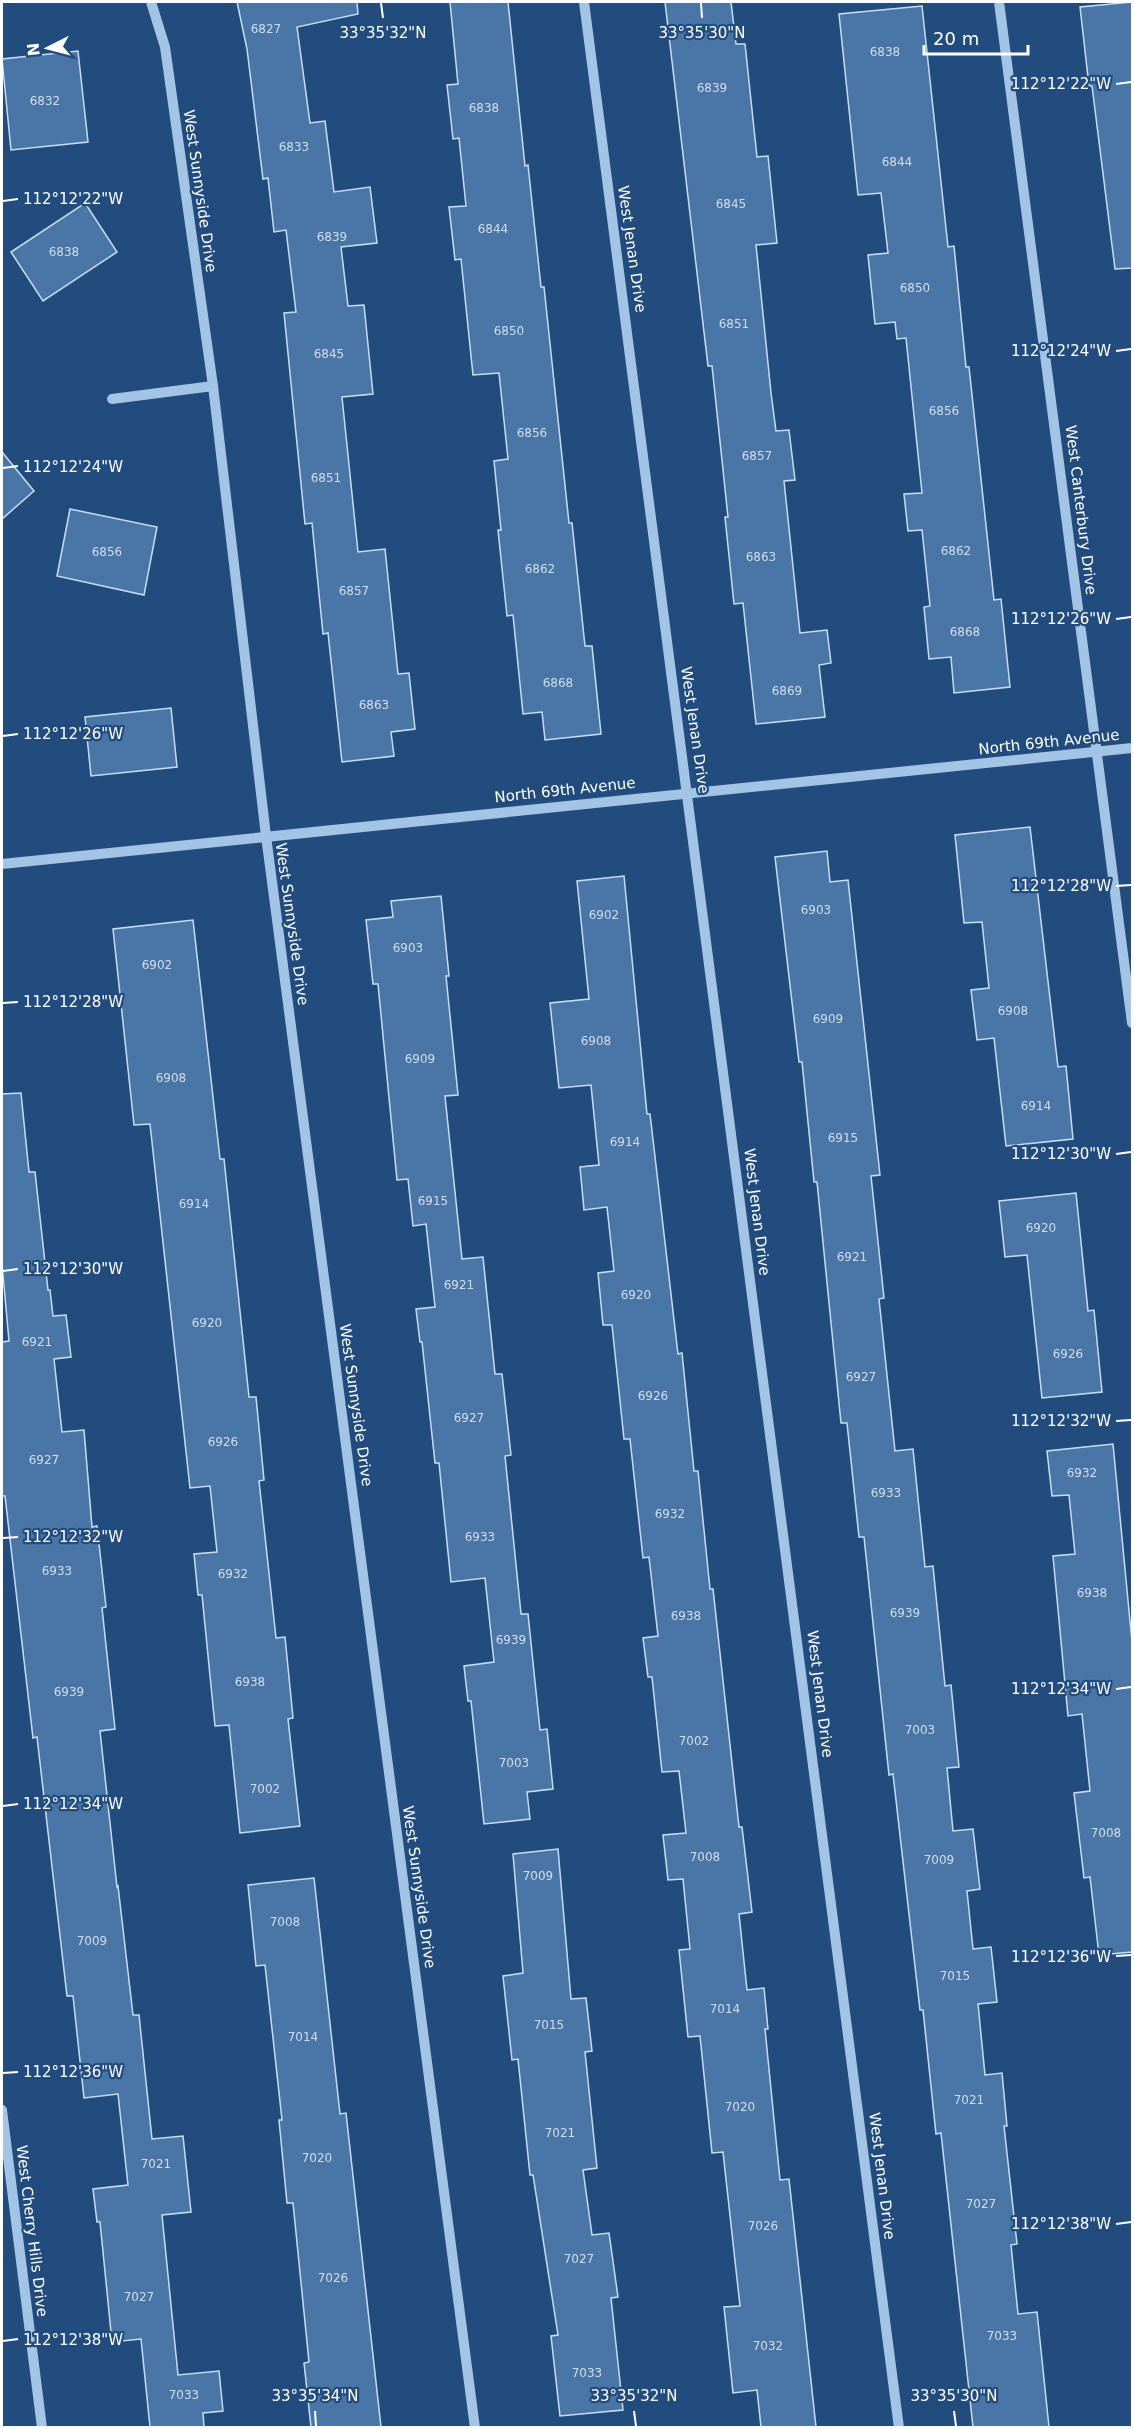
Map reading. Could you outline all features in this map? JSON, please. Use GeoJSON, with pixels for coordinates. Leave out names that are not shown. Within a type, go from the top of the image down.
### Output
{"type":"FeatureCollection","features":[{"type":"Feature","properties":{"kind":"street","name":"West Sunnyside Drive"},"geometry":{"type":"LineString","coordinates":[[151,2],[165,47],[213,386],[266,836],[476,2427]]}},
{"type":"Feature","properties":{"kind":"street","name":"West Jenan Drive"},"geometry":{"type":"LineString","coordinates":[[584,2],[899,2427]]}},
{"type":"Feature","properties":{"kind":"street","name":"West Canterbury Drive"},"geometry":{"type":"LineString","coordinates":[[999,2],[1132,1023]]}},
{"type":"Feature","properties":{"kind":"street"},"geometry":{"type":"LineString","coordinates":[[112,399],[213,386]]}},
{"type":"Feature","properties":{"kind":"street","name":"North 69th Avenue"},"geometry":{"type":"LineString","coordinates":[[2,864],[1132,748]]}},
{"type":"Feature","properties":{"kind":"street","name":"West Cherry Hills Drive"},"geometry":{"type":"LineString","coordinates":[[2,2110],[42,2427]]}},
{"type":"Feature","properties":{"kind":"building"},"geometry":{"type":"Polygon","coordinates":[[[237,2],[357,2],[358,14],[297,27],[310,123],[325,121],[334,192],[370,187],[377,243],[341,247],[348,306],[364,305],[373,394],[342,397],[358,552],[385,549],[398,674],[409,673],[415,729],[391,732],[394,756],[342,762],[328,633],[323,634],[312,523],[305,524],[284,313],[296,312],[286,230],[274,232],[268,178],[263,179],[247,49],[237,2]]]}},
{"type":"Feature","properties":{"kind":"building"},"geometry":{"type":"Polygon","coordinates":[[[450,2],[508,2],[525,166],[528,165],[541,287],[544,287],[569,523],[572,523],[585,646],[592,646],[601,734],[545,740],[542,712],[523,714],[513,615],[507,616],[498,530],[501,530],[494,461],[508,459],[499,373],[473,375],[461,259],[455,260],[449,207],[466,206],[459,138],[453,139],[447,85],[458,84],[450,2]]]}},
{"type":"Feature","properties":{"kind":"building"},"geometry":{"type":"Polygon","coordinates":[[[665,2],[731,2],[736,44],[745,44],[757,157],[768,156],[777,243],[756,245],[771,393],[776,431],[789,430],[795,480],[784,481],[800,633],[827,630],[831,663],[819,665],[825,717],[756,724],[743,603],[734,604],[725,517],[728,517],[712,366],[708,366],[665,2]]]}},
{"type":"Feature","properties":{"kind":"building"},"geometry":{"type":"Polygon","coordinates":[[[1132,2],[1132,268],[1115,269],[1080,7],[1132,2]]]}},
{"type":"Feature","properties":{"kind":"building"},"geometry":{"type":"Polygon","coordinates":[[[922,6],[948,247],[954,246],[994,600],[1001,599],[1010,687],[954,693],[951,657],[929,659],[924,607],[930,606],[922,530],[908,531],[904,494],[922,493],[906,338],[897,339],[895,322],[875,324],[868,255],[888,253],[881,193],[858,195],[839,14],[922,6]]]}},
{"type":"Feature","properties":{"kind":"building"},"geometry":{"type":"Polygon","coordinates":[[[78,51],[88,142],[11,150],[2,59],[78,51]]]}},
{"type":"Feature","properties":{"kind":"building"},"geometry":{"type":"Polygon","coordinates":[[[85,203],[117,252],[43,301],[11,252],[85,203]]]}},
{"type":"Feature","properties":{"kind":"building"},"geometry":{"type":"Polygon","coordinates":[[[2,452],[34,491],[2,519],[2,452]]]}},
{"type":"Feature","properties":{"kind":"building"},"geometry":{"type":"Polygon","coordinates":[[[70,509],[157,527],[144,595],[57,576],[70,509]]]}},
{"type":"Feature","properties":{"kind":"building"},"geometry":{"type":"Polygon","coordinates":[[[171,708],[177,767],[91,776],[85,717],[171,708]]]}},
{"type":"Feature","properties":{"kind":"building"},"geometry":{"type":"Polygon","coordinates":[[[1030,827],[1058,1067],[1066,1066],[1073,1139],[1006,1146],[994,1038],[977,1040],[971,990],[989,988],[982,922],[964,923],[955,835],[1030,827]]]}},
{"type":"Feature","properties":{"kind":"building"},"geometry":{"type":"Polygon","coordinates":[[[827,851],[830,882],[848,880],[880,1175],[871,1176],[884,1298],[879,1299],[895,1451],[913,1449],[925,1567],[933,1566],[945,1686],[951,1685],[959,1767],[947,1768],[953,1831],[973,1829],[980,1889],[967,1891],[973,1949],[991,1947],[997,2002],[978,2004],[985,2075],[1002,2073],[1007,2126],[1004,2126],[1017,2244],[1011,2245],[1018,2314],[1037,2312],[1049,2427],[973,2427],[941,2133],[936,2134],[893,1774],[889,1775],[864,1537],[859,1537],[847,1423],[841,1423],[817,1182],[814,1182],[802,1062],[799,1062],[775,857],[827,851]]]}},
{"type":"Feature","properties":{"kind":"building"},"geometry":{"type":"Polygon","coordinates":[[[624,876],[647,1114],[650,1114],[678,1354],[682,1353],[694,1471],[698,1471],[739,1827],[742,1827],[752,1912],[739,1914],[747,1990],[764,1988],[768,2029],[765,2029],[780,2180],[789,2179],[816,2427],[761,2427],[757,2390],[733,2393],[724,2307],[740,2306],[723,2152],[712,2153],[700,2036],[688,2037],[679,1950],[690,1949],[683,1879],[668,1880],[663,1835],[686,1833],[679,1771],[662,1772],[652,1677],[648,1677],[643,1638],[658,1636],[649,1557],[643,1558],[630,1439],[624,1439],[612,1325],[603,1325],[598,1273],[614,1271],[607,1207],[584,1210],[580,1167],[599,1165],[591,1085],[559,1088],[550,1003],[589,999],[577,881],[624,876]]]}},
{"type":"Feature","properties":{"kind":"building"},"geometry":{"type":"Polygon","coordinates":[[[441,896],[449,976],[446,976],[458,1095],[445,1096],[462,1259],[483,1257],[495,1374],[502,1374],[511,1455],[505,1456],[521,1614],[528,1614],[540,1730],[547,1729],[553,1789],[527,1792],[530,1819],[484,1824],[471,1701],[468,1701],[464,1666],[494,1662],[485,1578],[451,1582],[439,1463],[435,1463],[422,1342],[420,1342],[416,1309],[435,1307],[426,1224],[413,1226],[408,1179],[397,1180],[378,984],[373,984],[366,920],[393,917],[391,901],[441,896]]]}},
{"type":"Feature","properties":{"kind":"building"},"geometry":{"type":"Polygon","coordinates":[[[193,920],[220,1159],[224,1159],[249,1397],[256,1397],[264,1480],[259,1481],[276,1638],[285,1637],[293,1718],[288,1719],[300,1826],[240,1833],[229,1725],[215,1726],[202,1595],[198,1595],[194,1554],[217,1552],[210,1486],[190,1488],[150,1124],[134,1125],[113,929],[193,920]]]}},
{"type":"Feature","properties":{"kind":"building"},"geometry":{"type":"Polygon","coordinates":[[[21,1093],[29,1172],[35,1172],[53,1316],[66,1315],[71,1357],[54,1359],[62,1432],[84,1430],[92,1527],[97,1526],[106,1607],[102,1608],[115,1729],[100,1731],[133,2015],[139,2015],[152,2139],[183,2136],[191,2212],[162,2215],[178,2375],[219,2371],[223,2411],[203,2413],[204,2427],[150,2427],[141,2339],[112,2342],[100,2222],[97,2222],[93,2189],[128,2185],[118,2094],[84,2098],[73,1996],[67,1996],[37,1737],[33,1738],[5,1496],[2,1496],[2,1342],[9,1341],[2,1264],[2,1094],[21,1093]]]}},
{"type":"Feature","properties":{"kind":"building"},"geometry":{"type":"Polygon","coordinates":[[[1076,1193],[1088,1311],[1094,1310],[1102,1392],[1042,1398],[1027,1255],[1005,1257],[999,1201],[1076,1193]]]}},
{"type":"Feature","properties":{"kind":"building"},"geometry":{"type":"Polygon","coordinates":[[[1113,1444],[1132,1642],[1132,1952],[1099,1955],[1090,1877],[1084,1878],[1074,1793],[1090,1791],[1082,1714],[1068,1716],[1053,1556],[1075,1554],[1069,1495],[1052,1496],[1047,1451],[1113,1444]]]}},
{"type":"Feature","properties":{"kind":"building"},"geometry":{"type":"Polygon","coordinates":[[[558,1849],[571,1999],[586,1998],[592,2051],[585,2052],[597,2168],[583,2170],[592,2235],[609,2233],[618,2297],[611,2298],[623,2410],[560,2416],[551,2336],[558,2335],[533,2175],[530,2175],[518,2059],[512,2060],[503,1976],[523,1973],[513,1854],[558,1849]]]}},
{"type":"Feature","properties":{"kind":"building"},"geometry":{"type":"Polygon","coordinates":[[[314,1878],[340,2114],[346,2113],[381,2427],[311,2427],[304,2363],[309,2362],[293,2203],[287,2203],[279,2120],[282,2120],[265,1965],[256,1966],[248,1885],[314,1878]]]}}]}
